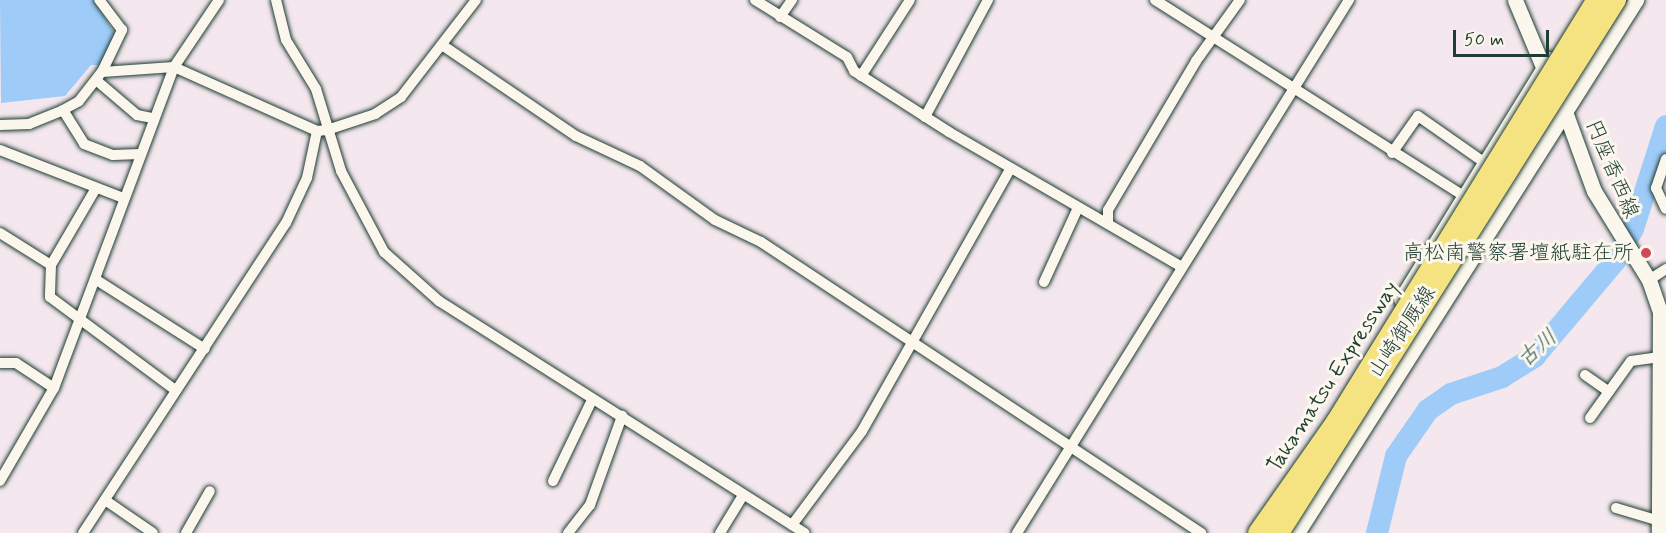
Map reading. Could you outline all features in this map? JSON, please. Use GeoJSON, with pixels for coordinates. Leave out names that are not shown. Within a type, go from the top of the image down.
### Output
{"type":"FeatureCollection","features":[{"type":"Feature","properties":{"kind":"highway","name":"Takamatsu Expressway"},"geometry":{"type":"LineString","coordinates":[[1258,533],[1336,422],[1597,0]]}},
{"type":"Feature","properties":{"kind":"highway","name":"Takamatsu Expressway"},"geometry":{"type":"LineString","coordinates":[[1279,533],[1381,378],[1616,0]]}},
{"type":"Feature","properties":{"kind":"main road","name":"円座香西線"},"geometry":{"type":"LineString","coordinates":[[1515,0],[1543,68],[1566,112],[1594,191],[1617,235],[1649,280],[1663,314],[1660,357],[1661,526]]}},
{"type":"Feature","properties":{"kind":"main road","name":"山崎御厩線"},"geometry":{"type":"LineString","coordinates":[[1266,533],[1464,196],[1543,68],[1590,0]]}},
{"type":"Feature","properties":{"kind":"main road","name":"山崎御厩線"},"geometry":{"type":"LineString","coordinates":[[1298,533],[1635,0]]}},
{"type":"Feature","properties":{"kind":"street"},"geometry":{"type":"LineString","coordinates":[[0,125],[29,124],[63,110],[99,76],[123,30],[99,0]]}},
{"type":"Feature","properties":{"kind":"street"},"geometry":{"type":"LineString","coordinates":[[0,481],[54,388],[81,321],[123,198],[174,67],[219,0]]}},
{"type":"Feature","properties":{"kind":"street"},"geometry":{"type":"LineString","coordinates":[[276,0],[286,40],[315,89],[322,131],[384,252],[439,301],[592,400],[622,416],[742,497],[805,533]]}},
{"type":"Feature","properties":{"kind":"street"},"geometry":{"type":"LineString","coordinates":[[99,76],[174,67],[322,131],[375,114],[401,97],[445,47],[476,0]]}},
{"type":"Feature","properties":{"kind":"street"},"geometry":{"type":"LineString","coordinates":[[754,0],[847,57],[861,76],[925,117],[1077,210],[1107,224],[1182,267]]}},
{"type":"Feature","properties":{"kind":"street"},"geometry":{"type":"LineString","coordinates":[[780,17],[792,0]]}},
{"type":"Feature","properties":{"kind":"street"},"geometry":{"type":"LineString","coordinates":[[861,76],[910,0]]}},
{"type":"Feature","properties":{"kind":"street"},"geometry":{"type":"LineString","coordinates":[[925,117],[988,0]]}},
{"type":"Feature","properties":{"kind":"street"},"geometry":{"type":"LineString","coordinates":[[1155,0],[1392,153],[1464,196]]}},
{"type":"Feature","properties":{"kind":"street"},"geometry":{"type":"LineString","coordinates":[[1107,224],[1108,210],[1240,0]]}},
{"type":"Feature","properties":{"kind":"street"},"geometry":{"type":"LineString","coordinates":[[1017,533],[1349,0]]}},
{"type":"Feature","properties":{"kind":"street"},"geometry":{"type":"LineString","coordinates":[[445,47],[576,136],[640,166],[715,220],[761,242],[908,344],[1070,445],[1201,533]]}},
{"type":"Feature","properties":{"kind":"street"},"geometry":{"type":"LineString","coordinates":[[99,76],[138,115],[153,118]]}},
{"type":"Feature","properties":{"kind":"street"},"geometry":{"type":"LineString","coordinates":[[63,110],[84,144],[113,155],[140,154]]}},
{"type":"Feature","properties":{"kind":"street"},"geometry":{"type":"LineString","coordinates":[[1392,153],[1418,116],[1485,163]]}},
{"type":"Feature","properties":{"kind":"street"},"geometry":{"type":"LineString","coordinates":[[83,533],[286,223],[307,178],[322,131]]}},
{"type":"Feature","properties":{"kind":"street"},"geometry":{"type":"LineString","coordinates":[[0,150],[123,198]]}},
{"type":"Feature","properties":{"kind":"street"},"geometry":{"type":"LineString","coordinates":[[1666,159],[1656,188],[1666,209]]}},
{"type":"Feature","properties":{"kind":"street"},"geometry":{"type":"LineString","coordinates":[[792,525],[862,431],[908,344],[1011,168]]}},
{"type":"Feature","properties":{"kind":"street"},"geometry":{"type":"LineString","coordinates":[[96,188],[51,265],[50,297],[175,390]]}},
{"type":"Feature","properties":{"kind":"street"},"geometry":{"type":"LineString","coordinates":[[1044,282],[1077,210]]}},
{"type":"Feature","properties":{"kind":"street"},"geometry":{"type":"LineString","coordinates":[[0,232],[51,265]]}},
{"type":"Feature","properties":{"kind":"street"},"geometry":{"type":"LineString","coordinates":[[1649,280],[1666,269]]}},
{"type":"Feature","properties":{"kind":"street"},"geometry":{"type":"LineString","coordinates":[[95,279],[205,349]]}},
{"type":"Feature","properties":{"kind":"street"},"geometry":{"type":"LineString","coordinates":[[1590,418],[1631,361],[1660,357]]}},
{"type":"Feature","properties":{"kind":"street"},"geometry":{"type":"LineString","coordinates":[[0,363],[15,363],[54,388]]}},
{"type":"Feature","properties":{"kind":"street"},"geometry":{"type":"LineString","coordinates":[[1586,375],[1609,392]]}},
{"type":"Feature","properties":{"kind":"street"},"geometry":{"type":"LineString","coordinates":[[553,481],[592,400]]}},
{"type":"Feature","properties":{"kind":"street"},"geometry":{"type":"LineString","coordinates":[[568,533],[594,495],[622,416]]}},
{"type":"Feature","properties":{"kind":"street"},"geometry":{"type":"LineString","coordinates":[[186,533],[210,491]]}},
{"type":"Feature","properties":{"kind":"street"},"geometry":{"type":"LineString","coordinates":[[720,533],[742,497]]}},
{"type":"Feature","properties":{"kind":"street"},"geometry":{"type":"LineString","coordinates":[[105,500],[153,533]]}},
{"type":"Feature","properties":{"kind":"street"},"geometry":{"type":"LineString","coordinates":[[1616,508],[1661,526]]}},
{"type":"Feature","properties":{"kind":"water"},"geometry":{"type":"Polygon","coordinates":[[[0,0],[95,0],[115,35],[100,65],[91,65],[65,96],[1,103],[0,0]]]}},
{"type":"Feature","properties":{"kind":"waterway","name":"古川"},"geometry":{"type":"LineString","coordinates":[[1377,533],[1396,456],[1428,410],[1451,394],[1502,377],[1535,356],[1615,261],[1633,229],[1666,126]]}},
{"type":"Feature","properties":{"kind":"place","name":"高松南警察署壇紙駐在所"},"geometry":{"type":"Point","coordinates":[1646,253]}}]}
